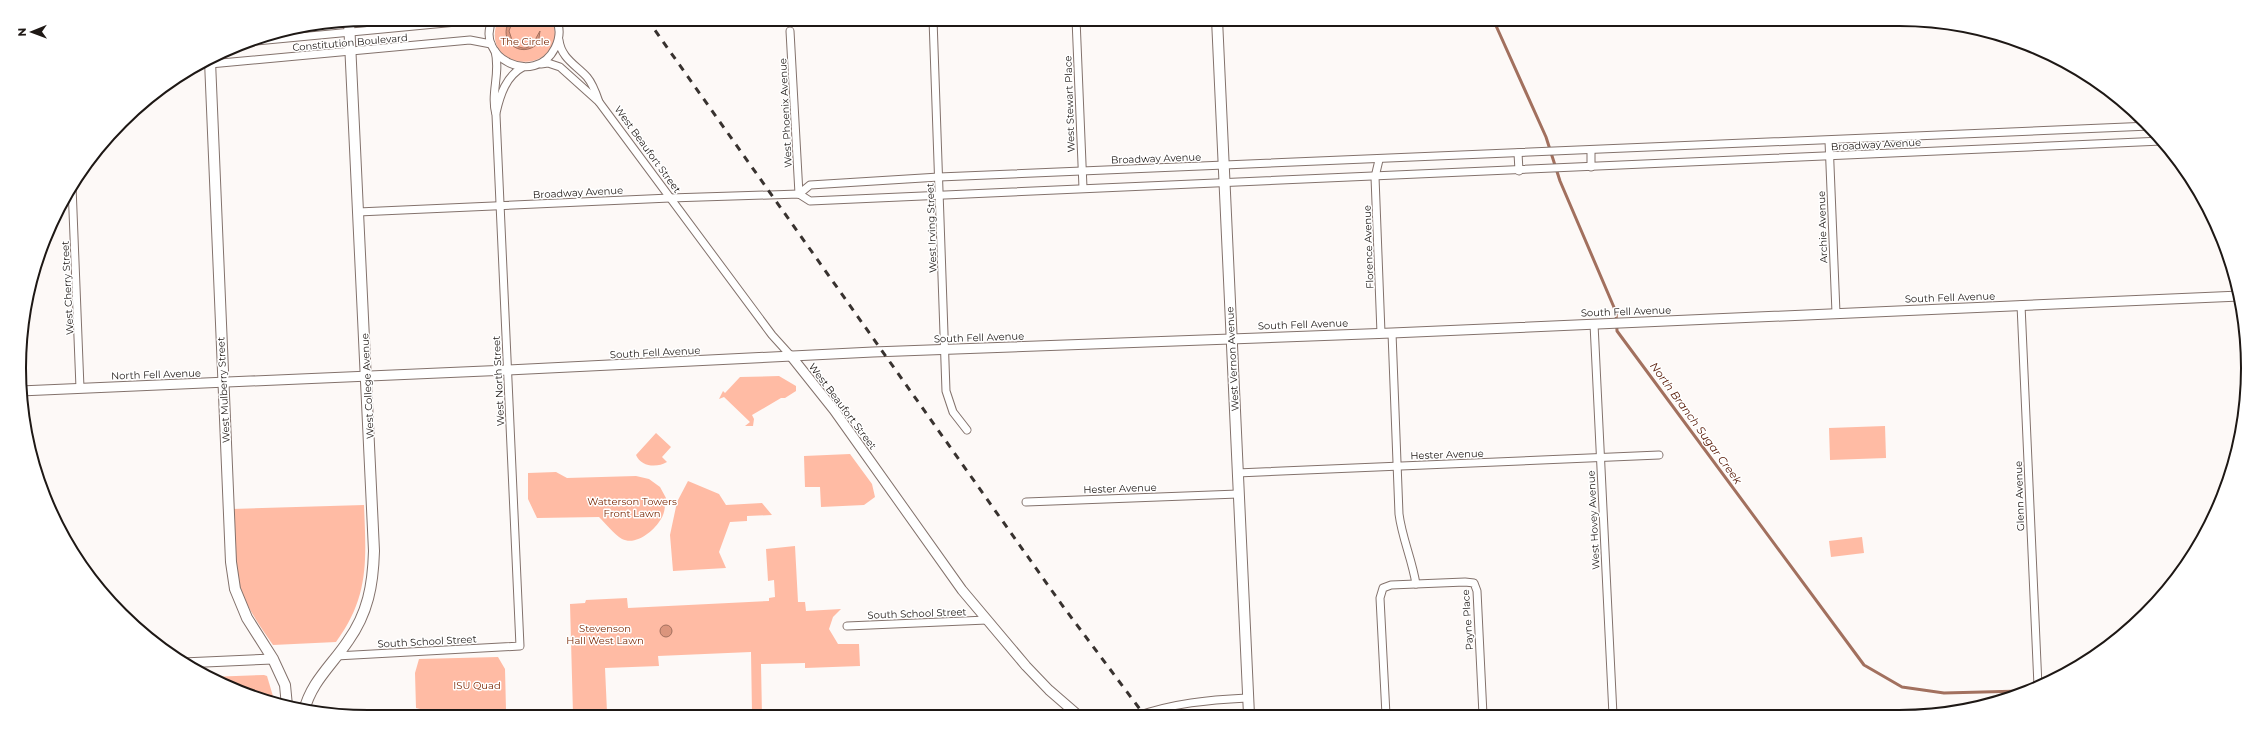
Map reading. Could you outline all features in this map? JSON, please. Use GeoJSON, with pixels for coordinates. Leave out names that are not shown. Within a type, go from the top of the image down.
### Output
{"type":"FeatureCollection","features":[{"type":"Feature","properties":{"kind":"main road","name":"West Vernon Avenue"},"geometry":{"type":"LineString","coordinates":[[1217,26],[1247,710]]}},
{"type":"Feature","properties":{"kind":"main road","name":"West College Avenue"},"geometry":{"type":"LineString","coordinates":[[307,704],[313,688],[322,673],[348,642],[364,614],[373,581],[374,551],[349,27]]}},
{"type":"Feature","properties":{"kind":"main road","name":"West Mulberry Street"},"geometry":{"type":"LineString","coordinates":[[210,65],[230,562],[235,589],[247,618],[273,659],[285,685],[286,700]]}},
{"type":"Feature","properties":{"kind":"main road","name":"West Vernon Avenue"},"geometry":{"type":"LineString","coordinates":[[1245,710],[1246,698]]}},
{"type":"Feature","properties":{"kind":"street","name":"Constitution Boulevard"},"geometry":{"type":"LineString","coordinates":[[217,61],[350,43],[448,26]]}},
{"type":"Feature","properties":{"kind":"street"},"geometry":{"type":"LineString","coordinates":[[491,26],[489,34],[491,44],[495,51],[511,65],[523,67]]}},
{"type":"Feature","properties":{"kind":"street","name":"West Beaufort Street"},"geometry":{"type":"LineString","coordinates":[[559,26],[559,40],[562,52],[587,77],[595,89],[599,102]]}},
{"type":"Feature","properties":{"kind":"street","name":"West Irving Street"},"geometry":{"type":"LineString","coordinates":[[933,26],[948,401],[967,430]]}},
{"type":"Feature","properties":{"kind":"street","name":"West Stewart Place"},"geometry":{"type":"LineString","coordinates":[[1076,26],[1082,188]]}},
{"type":"Feature","properties":{"kind":"street","name":"West Phoenix Avenue"},"geometry":{"type":"LineString","coordinates":[[790,31],[799,194]]}},
{"type":"Feature","properties":{"kind":"street","name":"Constitution Boulevard"},"geometry":{"type":"LineString","coordinates":[[264,42],[350,43],[470,40],[491,44]]}},
{"type":"Feature","properties":{"kind":"street"},"geometry":{"type":"LineString","coordinates":[[541,64],[554,51],[559,40]]}},
{"type":"Feature","properties":{"kind":"street","name":"West North Street"},"geometry":{"type":"LineString","coordinates":[[495,51],[498,63],[493,95],[496,115],[520,646]]}},
{"type":"Feature","properties":{"kind":"street","name":"West Beaufort Street"},"geometry":{"type":"LineString","coordinates":[[523,67],[548,63],[560,67],[599,102],[772,335],[791,356],[834,410],[951,575],[987,620],[1045,685],[1072,710]]}},
{"type":"Feature","properties":{"kind":"street","name":"West North Street"},"geometry":{"type":"LineString","coordinates":[[496,115],[500,97],[509,80],[523,67]]}},
{"type":"Feature","properties":{"kind":"street","name":"Broadway Avenue"},"geometry":{"type":"LineString","coordinates":[[799,194],[810,184],[2141,126]]}},
{"type":"Feature","properties":{"kind":"street","name":"Archie Avenue"},"geometry":{"type":"LineString","coordinates":[[1829,141],[1836,313]]}},
{"type":"Feature","properties":{"kind":"street","name":"Broadway Avenue"},"geometry":{"type":"LineString","coordinates":[[358,212],[670,198],[799,194],[810,201],[1082,188],[1518,171],[2155,141]]}},
{"type":"Feature","properties":{"kind":"street"},"geometry":{"type":"LineString","coordinates":[[1591,150],[1591,167]]}},
{"type":"Feature","properties":{"kind":"street"},"geometry":{"type":"LineString","coordinates":[[1518,153],[1518,171]]}},
{"type":"Feature","properties":{"kind":"street","name":"Florence Avenue"},"geometry":{"type":"LineString","coordinates":[[1379,160],[1375,177],[1381,333]]}},
{"type":"Feature","properties":{"kind":"street","name":"West Cherry Street"},"geometry":{"type":"LineString","coordinates":[[72,196],[80,388]]}},
{"type":"Feature","properties":{"kind":"street","name":"South Fell Avenue"},"geometry":{"type":"LineString","coordinates":[[366,377],[791,356],[1392,333],[2233,296]]}},
{"type":"Feature","properties":{"kind":"street","name":"Glenn Avenue"},"geometry":{"type":"LineString","coordinates":[[2021,305],[2038,681]]}},
{"type":"Feature","properties":{"kind":"street","name":"West Hovey Avenue"},"geometry":{"type":"LineString","coordinates":[[1594,324],[1613,710]]}},
{"type":"Feature","properties":{"kind":"street"},"geometry":{"type":"LineString","coordinates":[[1392,333],[1401,529],[1412,560],[1416,584]]}},
{"type":"Feature","properties":{"kind":"street","name":"North Fell Avenue"},"geometry":{"type":"LineString","coordinates":[[27,391],[366,377]]}},
{"type":"Feature","properties":{"kind":"street","name":"Hester Avenue"},"geometry":{"type":"LineString","coordinates":[[1237,473],[1659,454]]}},
{"type":"Feature","properties":{"kind":"street","name":"Hester Avenue"},"geometry":{"type":"LineString","coordinates":[[1026,502],[1238,494]]}},
{"type":"Feature","properties":{"kind":"street","name":"Payne Place"},"geometry":{"type":"LineString","coordinates":[[1386,710],[1381,592],[1385,586],[1465,582],[1476,585],[1483,710]]}},
{"type":"Feature","properties":{"kind":"street","name":"South School Street"},"geometry":{"type":"LineString","coordinates":[[847,626],[987,620]]}},
{"type":"Feature","properties":{"kind":"street","name":"South School Street"},"geometry":{"type":"LineString","coordinates":[[336,656],[520,646]]}},
{"type":"Feature","properties":{"kind":"street"},"geometry":{"type":"LineString","coordinates":[[195,662],[273,659]]}},
{"type":"Feature","properties":{"kind":"street"},"geometry":{"type":"LineString","coordinates":[[1160,710],[1187,703],[1246,698]]}},
{"type":"Feature","properties":{"kind":"green space","name":"The Circle"},"geometry":{"type":"Polygon","coordinates":[[[497,26],[553,26],[555,37],[550,50],[539,58],[526,62],[512,60],[501,52],[495,39],[497,26]]]}},
{"type":"Feature","properties":{"kind":"green space"},"geometry":{"type":"Polygon","coordinates":[[[779,376],[796,386],[796,391],[752,415],[754,419],[753,426],[745,426],[750,422],[724,397],[719,399],[723,391],[725,393],[740,377],[779,376]]]}},
{"type":"Feature","properties":{"kind":"green space"},"geometry":{"type":"Polygon","coordinates":[[[1885,426],[1886,458],[1830,460],[1829,428],[1885,426]]]}},
{"type":"Feature","properties":{"kind":"green space"},"geometry":{"type":"Polygon","coordinates":[[[656,433],[671,447],[662,457],[667,462],[654,466],[645,464],[638,459],[636,455],[656,433]]]}},
{"type":"Feature","properties":{"kind":"green space"},"geometry":{"type":"Polygon","coordinates":[[[850,454],[872,484],[875,497],[864,505],[821,507],[820,487],[805,487],[804,456],[850,454]]]}},
{"type":"Feature","properties":{"kind":"green space","name":"Watterson Towers Front Lawn"},"geometry":{"type":"Polygon","coordinates":[[[556,472],[567,478],[636,476],[649,479],[660,487],[666,498],[665,509],[662,517],[654,528],[644,536],[633,541],[622,539],[599,517],[537,518],[528,499],[528,473],[556,472]]]}},
{"type":"Feature","properties":{"kind":"green space"},"geometry":{"type":"Polygon","coordinates":[[[688,481],[719,494],[726,505],[762,503],[772,515],[747,516],[747,521],[730,522],[719,552],[726,568],[673,571],[670,535],[677,502],[688,481]]]}},
{"type":"Feature","properties":{"kind":"green space"},"geometry":{"type":"Polygon","coordinates":[[[364,505],[364,576],[355,609],[336,642],[273,645],[251,612],[242,594],[237,574],[233,542],[232,509],[364,505]]]}},
{"type":"Feature","properties":{"kind":"green space"},"geometry":{"type":"Polygon","coordinates":[[[1862,537],[1864,553],[1831,557],[1829,541],[1862,537]]]}},
{"type":"Feature","properties":{"kind":"green space","name":"Stevenson Hall West Lawn"},"geometry":{"type":"Polygon","coordinates":[[[795,546],[798,602],[805,602],[806,611],[841,609],[833,617],[829,629],[838,644],[859,644],[860,666],[805,668],[805,663],[761,664],[762,710],[752,710],[751,652],[658,656],[659,666],[605,668],[607,710],[573,710],[570,604],[585,603],[586,600],[627,598],[628,608],[769,601],[769,598],[775,597],[774,580],[768,581],[766,549],[795,546]]]}},
{"type":"Feature","properties":{"kind":"green space","name":"ISU Quad"},"geometry":{"type":"Polygon","coordinates":[[[498,657],[505,669],[506,710],[424,710],[416,708],[415,673],[419,659],[498,657]]]}},
{"type":"Feature","properties":{"kind":"green space"},"geometry":{"type":"Polygon","coordinates":[[[267,676],[273,696],[258,692],[221,677],[267,676]]]}},
{"type":"Feature","properties":{"kind":"shaded area"},"geometry":{"type":"Polygon","coordinates":[[[508,26],[511,26],[509,31],[513,43],[519,47],[527,48],[533,43],[540,31],[539,38],[535,46],[528,49],[521,49],[510,43],[507,38],[506,31],[508,26]]]}},
{"type":"Feature","properties":{"kind":"shaded area"},"geometry":{"type":"Polygon","coordinates":[[[664,625],[668,625],[672,631],[668,637],[664,637],[660,633],[660,629],[664,625]]]}},
{"type":"Feature","properties":{"kind":"waterway","name":"North Branch Sugar Creek"},"geometry":{"type":"LineString","coordinates":[[1496,26],[1546,137],[1560,181],[1616,312],[1617,331],[1864,665],[1902,687],[1944,693],[2011,691]]}},
{"type":"Feature","properties":{"kind":"railway"},"geometry":{"type":"LineString","coordinates":[[652,26],[1062,605],[1141,710]]}}]}
